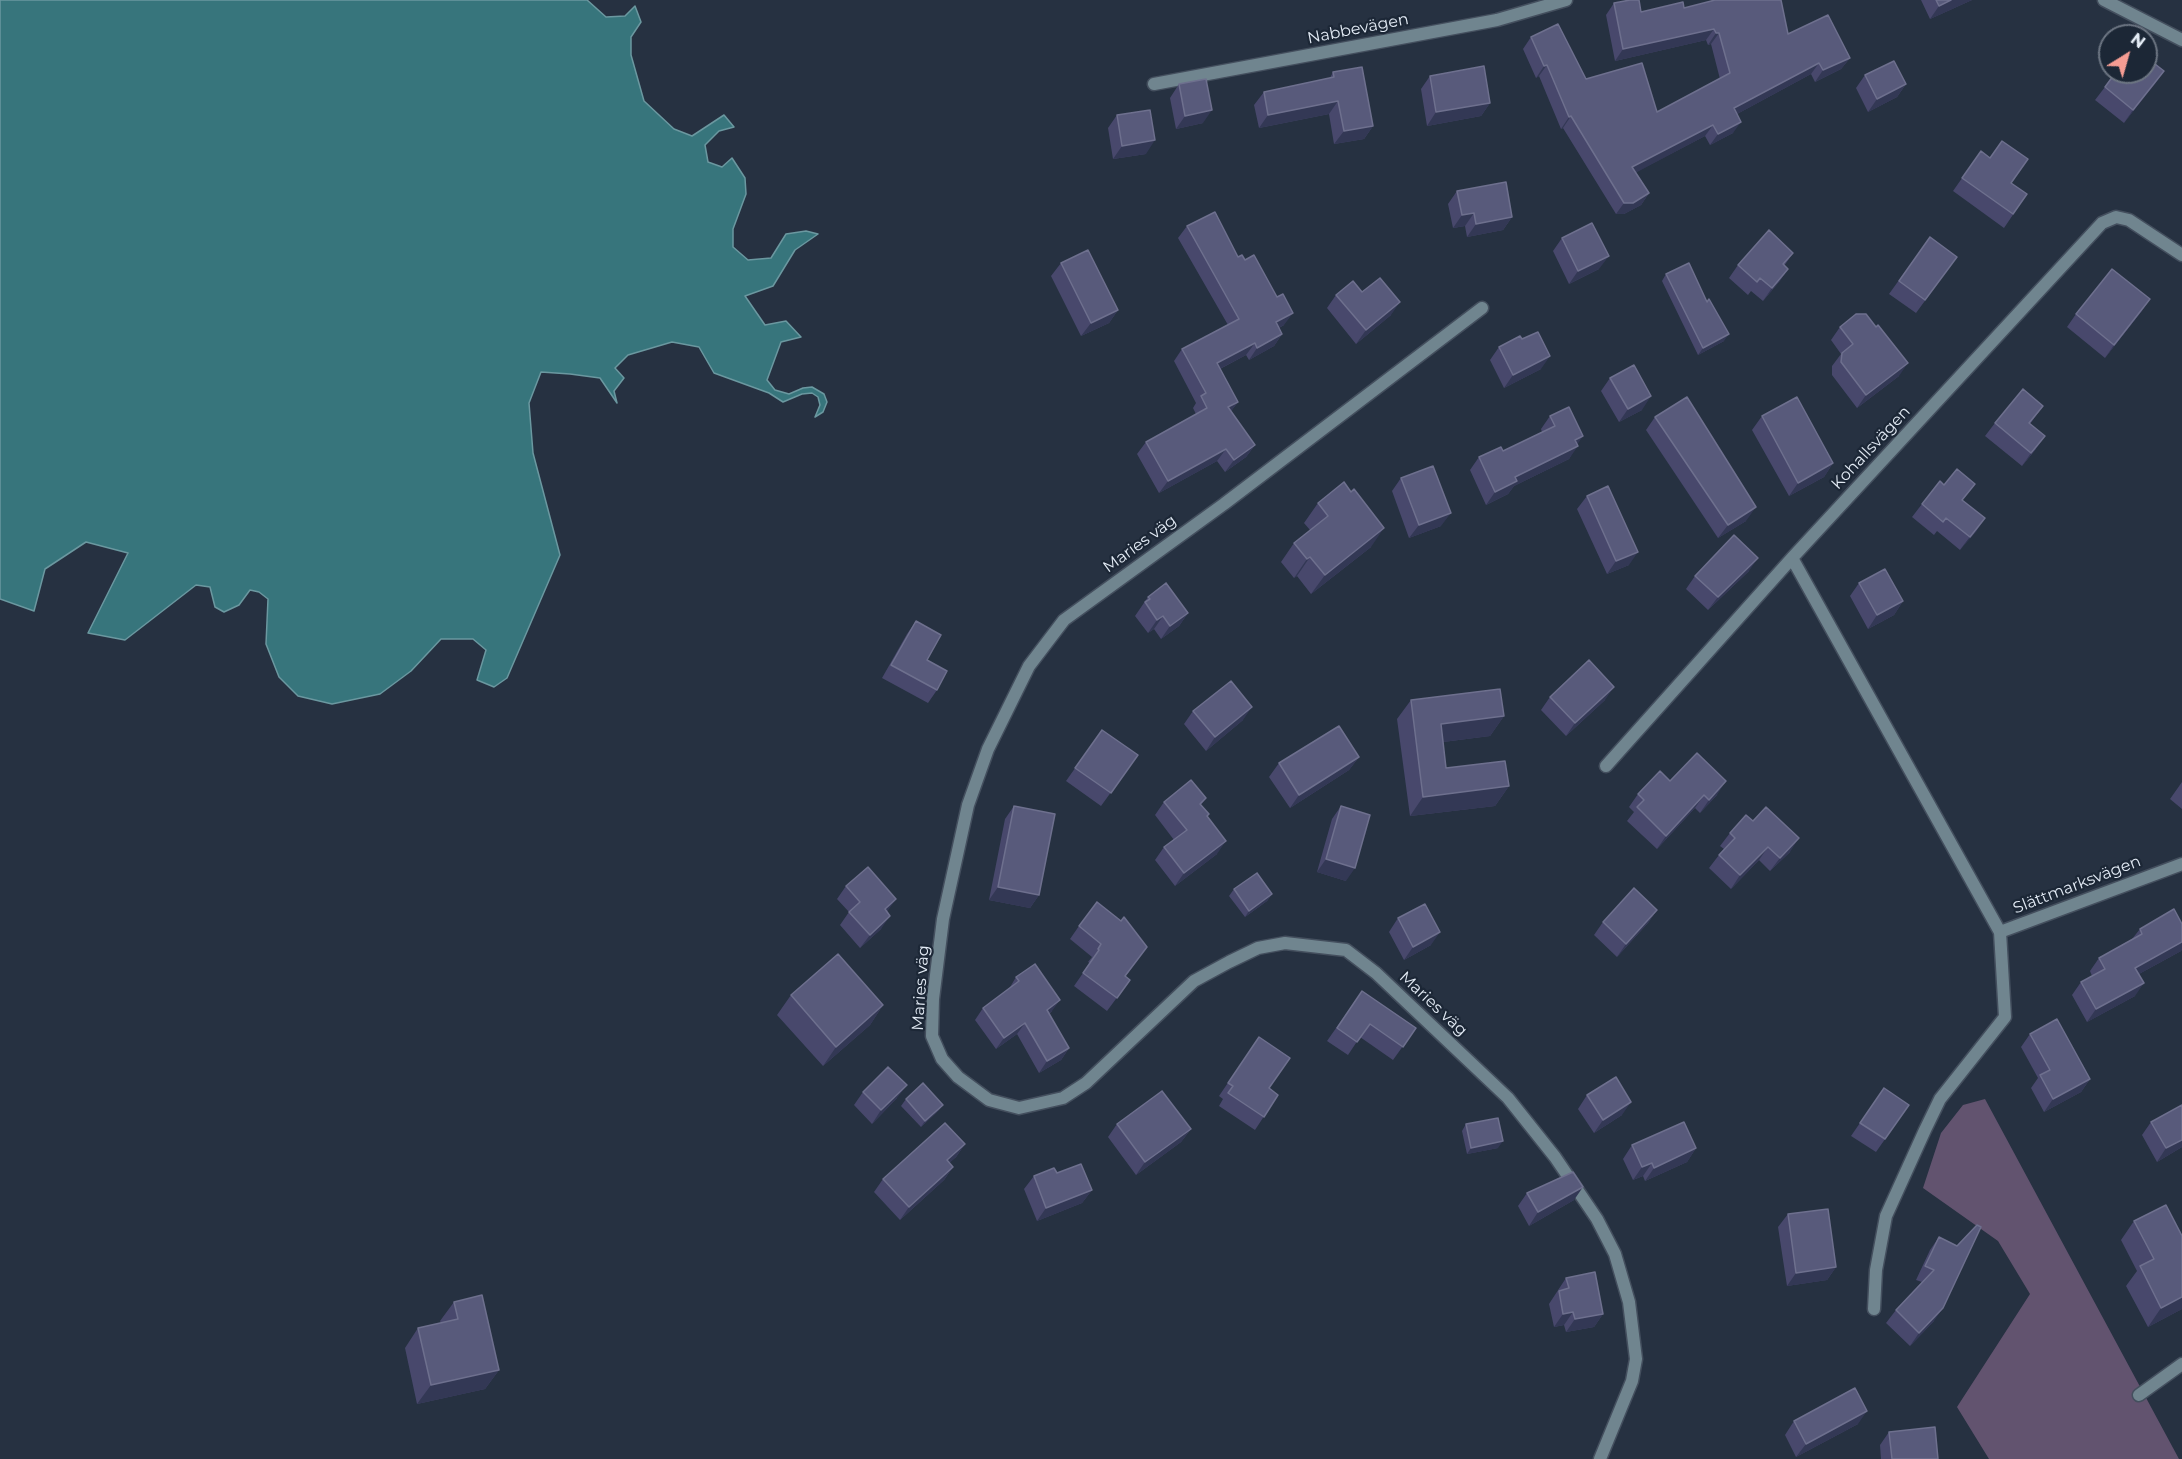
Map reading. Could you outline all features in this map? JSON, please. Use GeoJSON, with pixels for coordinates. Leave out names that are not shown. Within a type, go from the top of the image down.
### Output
{"type":"FeatureCollection","features":[{"type":"Feature","properties":{"kind":"street","name":"Nabbevägen"},"geometry":{"type":"LineString","coordinates":[[1154,84],[1497,20],[1566,0]]}},
{"type":"Feature","properties":{"kind":"street"},"geometry":{"type":"LineString","coordinates":[[2104,0],[2182,40]]}},
{"type":"Feature","properties":{"kind":"street","name":"Kohallsvägen"},"geometry":{"type":"LineString","coordinates":[[1606,766],[1792,558],[2102,223],[2116,217],[2129,220],[2182,255]]}},
{"type":"Feature","properties":{"kind":"street","name":"Maries väg"},"geometry":{"type":"LineString","coordinates":[[1482,308],[1224,504],[1064,620],[1029,666],[988,749],[968,805],[943,920],[933,999],[932,1036],[942,1059],[958,1077],[988,1100],[1019,1108],[1063,1098],[1086,1083],[1194,981],[1229,962],[1258,948],[1285,943],[1346,950],[1384,981],[1508,1098],[1556,1157],[1597,1218],[1615,1254],[1629,1302],[1636,1359],[1632,1382],[1600,1459]]}},
{"type":"Feature","properties":{"kind":"street"},"geometry":{"type":"LineString","coordinates":[[1792,558],[2000,932]]}},
{"type":"Feature","properties":{"kind":"street","name":"Slättmarksvägen"},"geometry":{"type":"LineString","coordinates":[[1874,1309],[1875,1270],[1886,1216],[1940,1099],[2005,1017],[2000,932],[2182,864]]}},
{"type":"Feature","properties":{"kind":"street"},"geometry":{"type":"LineString","coordinates":[[2139,1395],[2182,1364]]}},
{"type":"Feature","properties":{"kind":"shaded area"},"geometry":{"type":"Polygon","coordinates":[[[0,0],[587,0],[606,17],[625,16],[635,6],[641,22],[631,37],[631,55],[644,101],[674,129],[692,136],[724,115],[734,127],[719,131],[705,145],[708,162],[722,167],[732,158],[745,178],[746,194],[733,229],[733,247],[748,260],[771,258],[786,234],[806,231],[818,234],[795,250],[773,286],[745,296],[765,325],[786,321],[801,337],[781,342],[767,380],[775,390],[789,394],[812,387],[824,394],[827,402],[823,412],[815,417],[820,405],[818,397],[812,393],[802,394],[783,402],[769,393],[714,373],[699,347],[672,342],[628,355],[615,368],[624,378],[614,391],[617,403],[600,378],[541,372],[529,403],[533,453],[560,555],[507,678],[494,687],[477,680],[486,650],[473,639],[441,639],[411,671],[380,694],[332,704],[298,696],[279,677],[266,644],[268,599],[259,592],[250,590],[239,605],[224,612],[215,607],[210,587],[196,585],[125,640],[88,633],[128,553],[86,542],[45,569],[34,611],[0,599],[0,0]]]}},
{"type":"Feature","properties":{"kind":"shaded area"},"geometry":{"type":"Polygon","coordinates":[[[1985,1099],[2179,1459],[1989,1459],[1957,1407],[2030,1294],[1998,1241],[1923,1188],[1941,1133],[1963,1105],[1985,1099]]]}},
{"type":"Feature","properties":{"kind":"building"},"geometry":{"type":"Polygon","coordinates":[[[1639,0],[1641,12],[1683,2],[1684,8],[1715,0],[1781,0],[1788,34],[1828,15],[1850,58],[1823,70],[1819,63],[1734,108],[1741,122],[1718,134],[1713,125],[1632,167],[1649,193],[1633,203],[1624,203],[1571,116],[1569,117],[1547,65],[1544,66],[1531,37],[1558,24],[1586,79],[1642,63],[1657,112],[1730,73],[1719,33],[1716,33],[1714,29],[1623,49],[1614,3],[1639,0]]]}},
{"type":"Feature","properties":{"kind":"building"},"geometry":{"type":"Polygon","coordinates":[[[1936,0],[1951,0],[1939,6],[1936,0]]]}},
{"type":"Feature","properties":{"kind":"building"},"geometry":{"type":"Polygon","coordinates":[[[1894,61],[1906,84],[1877,99],[1865,75],[1894,61]]]}},
{"type":"Feature","properties":{"kind":"building"},"geometry":{"type":"Polygon","coordinates":[[[1484,66],[1490,103],[1436,112],[1430,76],[1484,66]]]}},
{"type":"Feature","properties":{"kind":"building"},"geometry":{"type":"Polygon","coordinates":[[[2158,66],[2164,71],[2158,79],[2158,66]]]}},
{"type":"Feature","properties":{"kind":"building"},"geometry":{"type":"Polygon","coordinates":[[[1362,67],[1373,126],[1344,131],[1338,101],[1268,115],[1264,92],[1334,77],[1333,72],[1362,67]]]}},
{"type":"Feature","properties":{"kind":"building"},"geometry":{"type":"Polygon","coordinates":[[[1206,79],[1212,110],[1185,116],[1179,84],[1206,79]]]}},
{"type":"Feature","properties":{"kind":"building"},"geometry":{"type":"Polygon","coordinates":[[[2107,84],[2154,84],[2133,110],[2105,87],[2107,84]]]}},
{"type":"Feature","properties":{"kind":"building"},"geometry":{"type":"Polygon","coordinates":[[[1150,110],[1155,140],[1122,146],[1117,115],[1150,110]]]}},
{"type":"Feature","properties":{"kind":"building"},"geometry":{"type":"Polygon","coordinates":[[[2002,141],[2028,159],[2011,183],[2027,194],[2013,214],[1962,178],[1981,151],[1990,158],[2002,141]]]}},
{"type":"Feature","properties":{"kind":"building"},"geometry":{"type":"Polygon","coordinates":[[[1506,182],[1512,217],[1476,224],[1474,213],[1462,215],[1457,191],[1506,182]]]}},
{"type":"Feature","properties":{"kind":"building"},"geometry":{"type":"Polygon","coordinates":[[[1215,212],[1238,257],[1242,255],[1245,260],[1254,255],[1277,297],[1283,294],[1293,313],[1276,322],[1282,334],[1257,348],[1255,343],[1217,363],[1238,402],[1228,407],[1255,445],[1234,460],[1226,449],[1168,481],[1146,442],[1207,408],[1201,396],[1206,393],[1182,349],[1239,319],[1187,226],[1215,212]]]}},
{"type":"Feature","properties":{"kind":"building"},"geometry":{"type":"Polygon","coordinates":[[[1592,223],[1609,256],[1578,271],[1562,238],[1592,223]]]}},
{"type":"Feature","properties":{"kind":"building"},"geometry":{"type":"Polygon","coordinates":[[[1769,230],[1793,253],[1783,264],[1788,269],[1772,288],[1760,278],[1757,282],[1738,265],[1769,230]]]}},
{"type":"Feature","properties":{"kind":"building"},"geometry":{"type":"Polygon","coordinates":[[[1930,237],[1957,257],[1925,300],[1899,281],[1930,237]]]}},
{"type":"Feature","properties":{"kind":"building"},"geometry":{"type":"Polygon","coordinates":[[[1088,250],[1118,310],[1091,323],[1061,263],[1088,250]]]}},
{"type":"Feature","properties":{"kind":"building"},"geometry":{"type":"Polygon","coordinates":[[[1689,263],[1707,302],[1709,299],[1729,334],[1703,348],[1666,274],[1689,263]]]}},
{"type":"Feature","properties":{"kind":"building"},"geometry":{"type":"Polygon","coordinates":[[[2112,269],[2150,299],[2114,345],[2076,314],[2112,269]]]}},
{"type":"Feature","properties":{"kind":"building"},"geometry":{"type":"Polygon","coordinates":[[[1380,278],[1400,302],[1366,330],[1336,295],[1353,281],[1362,292],[1380,278]]]}},
{"type":"Feature","properties":{"kind":"building"},"geometry":{"type":"Polygon","coordinates":[[[1856,314],[1866,314],[1876,327],[1878,325],[1908,363],[1866,395],[1841,362],[1842,353],[1853,344],[1840,327],[1856,314]]]}},
{"type":"Feature","properties":{"kind":"building"},"geometry":{"type":"Polygon","coordinates":[[[1538,332],[1550,356],[1513,375],[1499,347],[1520,336],[1522,339],[1538,332]]]}},
{"type":"Feature","properties":{"kind":"building"},"geometry":{"type":"Polygon","coordinates":[[[1634,365],[1651,396],[1628,409],[1610,378],[1634,365]]]}},
{"type":"Feature","properties":{"kind":"building"},"geometry":{"type":"Polygon","coordinates":[[[2023,389],[2043,406],[2029,423],[2045,436],[2031,453],[1995,423],[2023,389]]]}},
{"type":"Feature","properties":{"kind":"building"},"geometry":{"type":"Polygon","coordinates":[[[1687,397],[1756,507],[1728,525],[1655,417],[1687,397]]]}},
{"type":"Feature","properties":{"kind":"building"},"geometry":{"type":"Polygon","coordinates":[[[1797,397],[1833,463],[1798,483],[1762,416],[1797,397]]]}},
{"type":"Feature","properties":{"kind":"building"},"geometry":{"type":"Polygon","coordinates":[[[1569,407],[1583,436],[1575,440],[1578,446],[1515,477],[1517,481],[1495,492],[1479,457],[1501,447],[1503,451],[1555,426],[1550,416],[1569,407]]]}},
{"type":"Feature","properties":{"kind":"building"},"geometry":{"type":"Polygon","coordinates":[[[1433,466],[1451,513],[1419,525],[1401,478],[1433,466]]]}},
{"type":"Feature","properties":{"kind":"building"},"geometry":{"type":"Polygon","coordinates":[[[1957,469],[1975,484],[1962,500],[1985,518],[1970,537],[1946,518],[1943,522],[1922,504],[1940,481],[1944,485],[1957,469]]]}},
{"type":"Feature","properties":{"kind":"building"},"geometry":{"type":"Polygon","coordinates":[[[1344,482],[1351,492],[1354,489],[1384,528],[1325,575],[1294,543],[1328,516],[1318,503],[1344,482]]]}},
{"type":"Feature","properties":{"kind":"building"},"geometry":{"type":"Polygon","coordinates":[[[1608,486],[1638,552],[1616,561],[1587,496],[1608,486]]]}},
{"type":"Feature","properties":{"kind":"building"},"geometry":{"type":"Polygon","coordinates":[[[1734,535],[1758,558],[1718,597],[1695,576],[1734,535]]]}},
{"type":"Feature","properties":{"kind":"building"},"geometry":{"type":"Polygon","coordinates":[[[1885,569],[1903,601],[1877,615],[1859,583],[1885,569]]]}},
{"type":"Feature","properties":{"kind":"building"},"geometry":{"type":"Polygon","coordinates":[[[1166,583],[1188,613],[1170,626],[1163,616],[1157,620],[1145,602],[1166,583]]]}},
{"type":"Feature","properties":{"kind":"building"},"geometry":{"type":"Polygon","coordinates":[[[916,621],[941,635],[927,660],[947,671],[937,690],[891,665],[916,621]]]}},
{"type":"Feature","properties":{"kind":"building"},"geometry":{"type":"Polygon","coordinates":[[[1589,660],[1614,687],[1575,723],[1550,697],[1589,660]]]}},
{"type":"Feature","properties":{"kind":"building"},"geometry":{"type":"Polygon","coordinates":[[[1231,681],[1252,707],[1215,737],[1193,711],[1231,681]]]}},
{"type":"Feature","properties":{"kind":"building"},"geometry":{"type":"Polygon","coordinates":[[[1500,689],[1504,716],[1441,724],[1446,768],[1505,761],[1509,786],[1423,797],[1411,700],[1500,689]]]}},
{"type":"Feature","properties":{"kind":"building"},"geometry":{"type":"Polygon","coordinates":[[[1339,726],[1359,757],[1299,795],[1279,763],[1339,726]]]}},
{"type":"Feature","properties":{"kind":"building"},"geometry":{"type":"Polygon","coordinates":[[[1102,730],[1138,755],[1111,793],[1075,768],[1102,730]]]}},
{"type":"Feature","properties":{"kind":"building"},"geometry":{"type":"Polygon","coordinates":[[[1697,753],[1726,781],[1709,800],[1704,795],[1666,836],[1637,807],[1644,800],[1638,794],[1660,771],[1670,781],[1697,753]]]}},
{"type":"Feature","properties":{"kind":"building"},"geometry":{"type":"Polygon","coordinates":[[[1191,780],[1206,798],[1200,804],[1226,841],[1184,873],[1164,847],[1187,830],[1164,802],[1191,780]]]}},
{"type":"Feature","properties":{"kind":"building"},"geometry":{"type":"Polygon","coordinates":[[[1014,806],[1055,814],[1039,895],[998,887],[1014,806]]]}},
{"type":"Feature","properties":{"kind":"building"},"geometry":{"type":"Polygon","coordinates":[[[1341,806],[1370,815],[1355,868],[1326,859],[1341,806]]]}},
{"type":"Feature","properties":{"kind":"building"},"geometry":{"type":"Polygon","coordinates":[[[1766,807],[1799,838],[1780,858],[1768,847],[1740,875],[1719,855],[1735,838],[1730,833],[1746,815],[1753,821],[1766,807]]]}},
{"type":"Feature","properties":{"kind":"building"},"geometry":{"type":"Polygon","coordinates":[[[868,867],[896,899],[885,909],[890,916],[870,935],[849,912],[860,902],[846,886],[868,867]]]}},
{"type":"Feature","properties":{"kind":"building"},"geometry":{"type":"Polygon","coordinates":[[[1257,873],[1272,894],[1249,911],[1234,889],[1257,873]]]}},
{"type":"Feature","properties":{"kind":"building"},"geometry":{"type":"Polygon","coordinates":[[[1634,888],[1657,910],[1626,944],[1603,922],[1634,888]]]}},
{"type":"Feature","properties":{"kind":"building"},"geometry":{"type":"Polygon","coordinates":[[[1097,902],[1121,921],[1124,917],[1147,947],[1125,976],[1130,980],[1117,998],[1083,973],[1101,944],[1079,926],[1097,902]]]}},
{"type":"Feature","properties":{"kind":"building"},"geometry":{"type":"Polygon","coordinates":[[[1425,904],[1440,932],[1413,947],[1398,918],[1425,904]]]}},
{"type":"Feature","properties":{"kind":"building"},"geometry":{"type":"Polygon","coordinates":[[[2174,909],[2182,924],[2182,942],[2135,968],[2144,983],[2096,1009],[2081,982],[2105,969],[2099,958],[2142,934],[2140,929],[2174,909]]]}},
{"type":"Feature","properties":{"kind":"building"},"geometry":{"type":"Polygon","coordinates":[[[838,954],[883,1005],[836,1047],[791,995],[838,954]]]}},
{"type":"Feature","properties":{"kind":"building"},"geometry":{"type":"Polygon","coordinates":[[[1035,964],[1060,1000],[1047,1010],[1069,1048],[1047,1061],[1025,1023],[1004,1038],[983,1008],[1019,981],[1016,977],[1035,964]]]}},
{"type":"Feature","properties":{"kind":"building"},"geometry":{"type":"Polygon","coordinates":[[[1362,991],[1416,1028],[1403,1047],[1370,1024],[1357,1042],[1337,1028],[1362,991]]]}},
{"type":"Feature","properties":{"kind":"building"},"geometry":{"type":"Polygon","coordinates":[[[2057,1019],[2090,1079],[2053,1099],[2040,1075],[2050,1070],[2030,1034],[2057,1019]]]}},
{"type":"Feature","properties":{"kind":"building"},"geometry":{"type":"Polygon","coordinates":[[[1259,1037],[1290,1058],[1269,1088],[1278,1095],[1264,1117],[1228,1093],[1233,1086],[1228,1083],[1259,1037]]]}},
{"type":"Feature","properties":{"kind":"building"},"geometry":{"type":"Polygon","coordinates":[[[888,1067],[907,1085],[881,1110],[863,1092],[888,1067]]]}},
{"type":"Feature","properties":{"kind":"building"},"geometry":{"type":"Polygon","coordinates":[[[1616,1077],[1631,1102],[1603,1120],[1587,1095],[1616,1077]]]}},
{"type":"Feature","properties":{"kind":"building"},"geometry":{"type":"Polygon","coordinates":[[[923,1083],[943,1105],[925,1121],[906,1099],[923,1083]]]}},
{"type":"Feature","properties":{"kind":"building"},"geometry":{"type":"Polygon","coordinates":[[[1884,1088],[1909,1105],[1885,1139],[1860,1123],[1884,1088]]]}},
{"type":"Feature","properties":{"kind":"building"},"geometry":{"type":"Polygon","coordinates":[[[1162,1091],[1191,1129],[1145,1162],[1117,1124],[1162,1091]]]}},
{"type":"Feature","properties":{"kind":"building"},"geometry":{"type":"Polygon","coordinates":[[[2182,1105],[2182,1140],[2166,1148],[2151,1122],[2182,1105]]]}},
{"type":"Feature","properties":{"kind":"building"},"geometry":{"type":"Polygon","coordinates":[[[1498,1118],[1503,1141],[1471,1148],[1466,1124],[1498,1118]]]}},
{"type":"Feature","properties":{"kind":"building"},"geometry":{"type":"Polygon","coordinates":[[[1684,1122],[1696,1148],[1654,1168],[1652,1163],[1642,1167],[1632,1145],[1684,1122]]]}},
{"type":"Feature","properties":{"kind":"building"},"geometry":{"type":"Polygon","coordinates":[[[945,1123],[965,1144],[947,1160],[953,1167],[909,1207],[883,1179],[945,1123]]]}},
{"type":"Feature","properties":{"kind":"building"},"geometry":{"type":"Polygon","coordinates":[[[1081,1164],[1092,1190],[1046,1208],[1034,1176],[1054,1168],[1057,1173],[1081,1164]]]}},
{"type":"Feature","properties":{"kind":"building"},"geometry":{"type":"Polygon","coordinates":[[[1573,1172],[1583,1187],[1538,1212],[1527,1193],[1573,1172]]]}},
{"type":"Feature","properties":{"kind":"building"},"geometry":{"type":"Polygon","coordinates":[[[2166,1205],[2182,1236],[2182,1297],[2161,1308],[2140,1266],[2154,1259],[2134,1221],[2166,1205]]]}},
{"type":"Feature","properties":{"kind":"building"},"geometry":{"type":"Polygon","coordinates":[[[1828,1209],[1836,1267],[1796,1273],[1788,1214],[1828,1209]]]}},
{"type":"Feature","properties":{"kind":"building"},"geometry":{"type":"Polygon","coordinates":[[[1977,1225],[1981,1227],[1943,1308],[1919,1333],[1896,1310],[1934,1270],[1925,1266],[1939,1237],[1957,1246],[1977,1225]]]}},
{"type":"Feature","properties":{"kind":"building"},"geometry":{"type":"Polygon","coordinates":[[[1595,1272],[1603,1314],[1575,1319],[1573,1312],[1563,1314],[1559,1291],[1569,1288],[1566,1278],[1595,1272]]]}},
{"type":"Feature","properties":{"kind":"building"},"geometry":{"type":"Polygon","coordinates":[[[482,1295],[499,1370],[431,1385],[418,1328],[458,1319],[454,1302],[482,1295]]]}},
{"type":"Feature","properties":{"kind":"building"},"geometry":{"type":"Polygon","coordinates":[[[1855,1388],[1867,1411],[1806,1444],[1794,1421],[1855,1388]]]}},
{"type":"Feature","properties":{"kind":"building"},"geometry":{"type":"Polygon","coordinates":[[[1935,1427],[1938,1459],[1892,1459],[1889,1432],[1935,1427]]]}}]}
